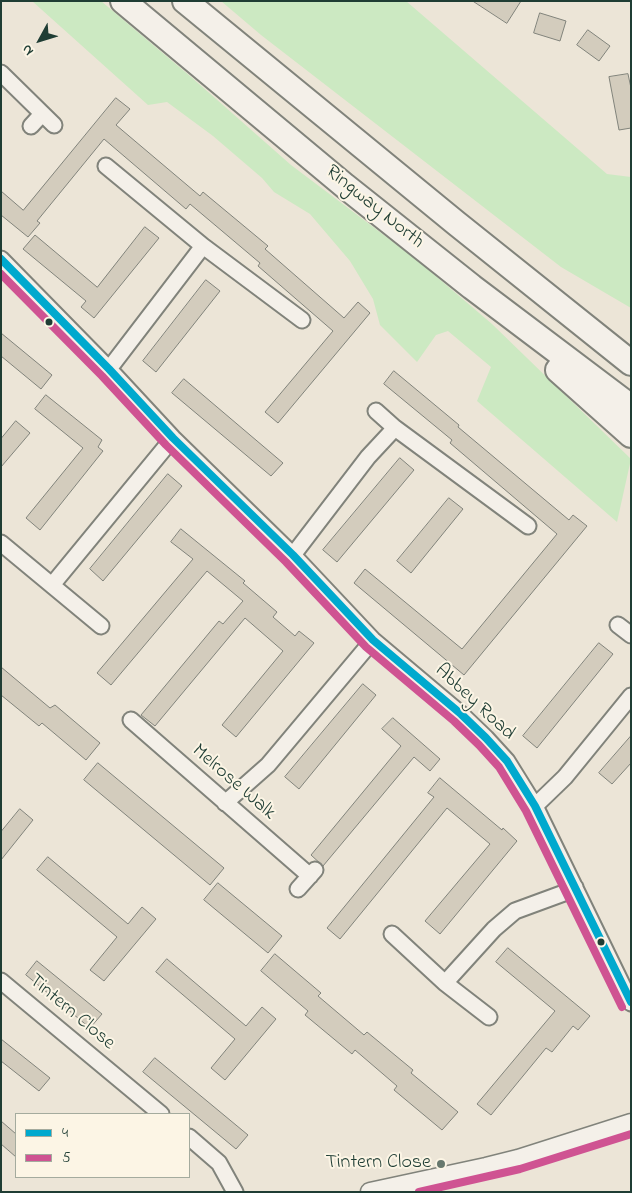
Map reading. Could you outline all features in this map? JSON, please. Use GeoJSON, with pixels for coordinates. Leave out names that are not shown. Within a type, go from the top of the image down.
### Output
{"type":"FeatureCollection","features":[{"type":"Feature","properties":{"kind":"highway","name":"Ringway North"},"geometry":{"type":"LineString","coordinates":[[123,1],[346,186],[472,287],[631,407]]}},
{"type":"Feature","properties":{"kind":"highway","name":"Ringway North"},"geometry":{"type":"LineString","coordinates":[[186,1],[515,271],[631,363]]}},
{"type":"Feature","properties":{"kind":"highway"},"geometry":{"type":"LineString","coordinates":[[515,271],[631,343]]}},
{"type":"Feature","properties":{"kind":"highway"},"geometry":{"type":"LineString","coordinates":[[472,287],[558,370],[631,435]]}},
{"type":"Feature","properties":{"kind":"street"},"geometry":{"type":"LineString","coordinates":[[1,73],[54,126]]}},
{"type":"Feature","properties":{"kind":"street"},"geometry":{"type":"LineString","coordinates":[[31,126],[42,114]]}},
{"type":"Feature","properties":{"kind":"street"},"geometry":{"type":"LineString","coordinates":[[106,166],[203,246],[302,320]]}},
{"type":"Feature","properties":{"kind":"street"},"geometry":{"type":"LineString","coordinates":[[109,369],[203,246]]}},
{"type":"Feature","properties":{"kind":"street","name":"Abbey Road"},"geometry":{"type":"LineString","coordinates":[[1,260],[109,369],[173,438],[293,555],[373,640],[461,714],[507,761],[535,806],[575,888],[627,984],[631,1003]]}},
{"type":"Feature","properties":{"kind":"street"},"geometry":{"type":"LineString","coordinates":[[376,411],[395,428],[528,526]]}},
{"type":"Feature","properties":{"kind":"street"},"geometry":{"type":"LineString","coordinates":[[293,555],[368,457],[395,428]]}},
{"type":"Feature","properties":{"kind":"street"},"geometry":{"type":"LineString","coordinates":[[52,585],[173,438]]}},
{"type":"Feature","properties":{"kind":"street"},"geometry":{"type":"LineString","coordinates":[[1,543],[101,626]]}},
{"type":"Feature","properties":{"kind":"street"},"geometry":{"type":"LineString","coordinates":[[618,625],[631,635]]}},
{"type":"Feature","properties":{"kind":"street"},"geometry":{"type":"LineString","coordinates":[[225,803],[268,765],[373,640]]}},
{"type":"Feature","properties":{"kind":"street"},"geometry":{"type":"LineString","coordinates":[[535,806],[565,777],[631,696]]}},
{"type":"Feature","properties":{"kind":"street","name":"Melrose Walk"},"geometry":{"type":"LineString","coordinates":[[130,720],[225,803],[313,873],[298,889]]}},
{"type":"Feature","properties":{"kind":"street"},"geometry":{"type":"LineString","coordinates":[[445,983],[494,929],[515,911],[575,888]]}},
{"type":"Feature","properties":{"kind":"street"},"geometry":{"type":"LineString","coordinates":[[392,934],[445,983],[489,1017]]}},
{"type":"Feature","properties":{"kind":"street","name":"Tintern Close"},"geometry":{"type":"LineString","coordinates":[[1,981],[161,1113]]}},
{"type":"Feature","properties":{"kind":"street"},"geometry":{"type":"LineString","coordinates":[[370,1192],[510,1161],[631,1123]]}},
{"type":"Feature","properties":{"kind":"street"},"geometry":{"type":"LineString","coordinates":[[190,1138],[219,1163],[235,1192]]}},
{"type":"Feature","properties":{"kind":"green space"},"geometry":{"type":"Polygon","coordinates":[[[32,1],[101,1],[291,165],[417,260],[492,324],[631,459],[617,522],[477,401],[491,367],[448,331],[436,335],[417,362],[380,325],[373,299],[350,261],[310,214],[274,192],[262,178],[213,136],[167,102],[148,105],[32,1]]]}},
{"type":"Feature","properties":{"kind":"green space"},"geometry":{"type":"Polygon","coordinates":[[[221,1],[406,1],[607,174],[631,177],[631,308],[561,267],[261,35],[221,1]]]}},
{"type":"Feature","properties":{"kind":"building"},"geometry":{"type":"Polygon","coordinates":[[[473,1],[521,1],[507,23],[473,1]]]}},
{"type":"Feature","properties":{"kind":"building"},"geometry":{"type":"Polygon","coordinates":[[[540,13],[566,21],[560,41],[534,33],[540,13]]]}},
{"type":"Feature","properties":{"kind":"building"},"geometry":{"type":"Polygon","coordinates":[[[588,30],[610,46],[599,61],[577,45],[588,30]]]}},
{"type":"Feature","properties":{"kind":"building"},"geometry":{"type":"Polygon","coordinates":[[[628,74],[631,88],[631,128],[619,130],[609,77],[628,74]]]}},
{"type":"Feature","properties":{"kind":"building"},"geometry":{"type":"Polygon","coordinates":[[[116,98],[130,109],[116,125],[200,196],[203,192],[268,246],[265,249],[344,318],[358,302],[370,313],[278,423],[265,412],[333,331],[258,266],[260,263],[190,204],[186,209],[104,139],[37,221],[40,223],[28,237],[1,215],[1,191],[23,210],[116,98]]]}},
{"type":"Feature","properties":{"kind":"building"},"geometry":{"type":"Polygon","coordinates":[[[145,227],[159,238],[94,318],[81,307],[86,301],[23,249],[35,235],[97,287],[145,227]]]}},
{"type":"Feature","properties":{"kind":"building"},"geometry":{"type":"Polygon","coordinates":[[[206,280],[220,291],[156,372],[143,361],[206,280]]]}},
{"type":"Feature","properties":{"kind":"building"},"geometry":{"type":"Polygon","coordinates":[[[1,333],[52,375],[41,389],[1,356],[1,333]]]}},
{"type":"Feature","properties":{"kind":"building"},"geometry":{"type":"Polygon","coordinates":[[[394,371],[569,520],[573,515],[587,526],[464,675],[354,583],[365,569],[462,649],[557,534],[450,443],[452,440],[384,384],[394,371]]]}},
{"type":"Feature","properties":{"kind":"building"},"geometry":{"type":"Polygon","coordinates":[[[184,379],[283,463],[271,476],[172,393],[184,379]]]}},
{"type":"Feature","properties":{"kind":"building"},"geometry":{"type":"Polygon","coordinates":[[[46,395],[102,440],[98,447],[103,451],[40,530],[26,518],[83,448],[35,409],[46,395]]]}},
{"type":"Feature","properties":{"kind":"building"},"geometry":{"type":"Polygon","coordinates":[[[16,421],[30,433],[1,467],[1,439],[16,421]]]}},
{"type":"Feature","properties":{"kind":"building"},"geometry":{"type":"Polygon","coordinates":[[[400,458],[414,470],[337,562],[323,550],[400,458]]]}},
{"type":"Feature","properties":{"kind":"building"},"geometry":{"type":"Polygon","coordinates":[[[168,474],[182,486],[103,581],[90,569],[168,474]]]}},
{"type":"Feature","properties":{"kind":"building"},"geometry":{"type":"Polygon","coordinates":[[[449,498],[463,509],[411,573],[397,561],[449,498]]]}},
{"type":"Feature","properties":{"kind":"building"},"geometry":{"type":"Polygon","coordinates":[[[181,529],[245,581],[243,583],[277,612],[273,617],[295,636],[299,631],[314,643],[236,737],[222,725],[283,651],[245,618],[155,726],[141,715],[219,621],[223,624],[243,601],[207,571],[111,685],[97,673],[193,559],[171,542],[181,529]]]}},
{"type":"Feature","properties":{"kind":"building"},"geometry":{"type":"Polygon","coordinates":[[[599,643],[613,654],[537,748],[523,736],[599,643]]]}},
{"type":"Feature","properties":{"kind":"building"},"geometry":{"type":"Polygon","coordinates":[[[1,667],[50,708],[55,705],[100,743],[86,760],[42,723],[39,726],[1,695],[1,667]]]}},
{"type":"Feature","properties":{"kind":"building"},"geometry":{"type":"Polygon","coordinates":[[[363,684],[376,695],[299,789],[285,777],[363,684]]]}},
{"type":"Feature","properties":{"kind":"building"},"geometry":{"type":"Polygon","coordinates":[[[393,718],[440,759],[430,771],[414,757],[323,866],[311,855],[401,746],[382,729],[393,718]]]}},
{"type":"Feature","properties":{"kind":"building"},"geometry":{"type":"Polygon","coordinates":[[[631,736],[631,763],[612,784],[599,773],[631,736]]]}},
{"type":"Feature","properties":{"kind":"building"},"geometry":{"type":"Polygon","coordinates":[[[98,763],[224,868],[210,885],[84,780],[98,763]]]}},
{"type":"Feature","properties":{"kind":"building"},"geometry":{"type":"Polygon","coordinates":[[[440,778],[517,841],[440,934],[425,921],[490,844],[447,808],[340,939],[327,928],[434,797],[428,793],[440,778]]]}},
{"type":"Feature","properties":{"kind":"building"},"geometry":{"type":"Polygon","coordinates":[[[20,809],[33,820],[1,860],[1,832],[20,809]]]}},
{"type":"Feature","properties":{"kind":"building"},"geometry":{"type":"Polygon","coordinates":[[[48,857],[128,924],[142,907],[156,919],[104,981],[90,970],[117,937],[37,870],[48,857]]]}},
{"type":"Feature","properties":{"kind":"building"},"geometry":{"type":"Polygon","coordinates":[[[218,883],[282,936],[268,953],[204,900],[218,883]]]}},
{"type":"Feature","properties":{"kind":"building"},"geometry":{"type":"Polygon","coordinates":[[[508,948],[590,1016],[578,1030],[573,1026],[552,1052],[546,1048],[491,1115],[477,1104],[555,1011],[496,962],[508,948]]]}},
{"type":"Feature","properties":{"kind":"building"},"geometry":{"type":"Polygon","coordinates":[[[275,954],[321,993],[318,996],[364,1035],[367,1032],[413,1070],[411,1073],[458,1112],[442,1130],[394,1090],[397,1086],[355,1050],[352,1054],[305,1015],[308,1011],[261,971],[275,954]]]}},
{"type":"Feature","properties":{"kind":"building"},"geometry":{"type":"Polygon","coordinates":[[[167,959],[246,1026],[262,1007],[276,1019],[225,1080],[211,1068],[235,1039],[156,972],[167,959]]]}},
{"type":"Feature","properties":{"kind":"building"},"geometry":{"type":"Polygon","coordinates":[[[37,961],[102,1014],[90,1028],[26,975],[37,961]]]}},
{"type":"Feature","properties":{"kind":"building"},"geometry":{"type":"Polygon","coordinates":[[[1,1039],[50,1078],[39,1091],[1,1061],[1,1039]]]}},
{"type":"Feature","properties":{"kind":"building"},"geometry":{"type":"Polygon","coordinates":[[[155,1058],[248,1135],[236,1149],[143,1072],[155,1058]]]}},
{"type":"Feature","properties":{"kind":"building"},"geometry":{"type":"Polygon","coordinates":[[[1,1121],[15,1133],[15,1156],[1,1144],[1,1121]]]}},
{"type":"Feature","properties":{"kind":"transit line","name":"4"},"geometry":{"type":"LineString","coordinates":[[1,259],[109,369],[173,438],[293,555],[373,640],[461,714],[507,761],[535,806],[631,1002]]}},
{"type":"Feature","properties":{"kind":"transit line","name":"5"},"geometry":{"type":"LineString","coordinates":[[1,274],[102,376],[166,445],[286,562],[366,647],[454,721],[499,767],[526,811],[622,1007]]}},
{"type":"Feature","properties":{"kind":"transit line","name":"5"},"geometry":{"type":"LineString","coordinates":[[419,1192],[520,1169],[631,1134]]}},
{"type":"Feature","properties":{"kind":"place","name":"Tintern Close"},"geometry":{"type":"Point","coordinates":[441,1164]}}]}
